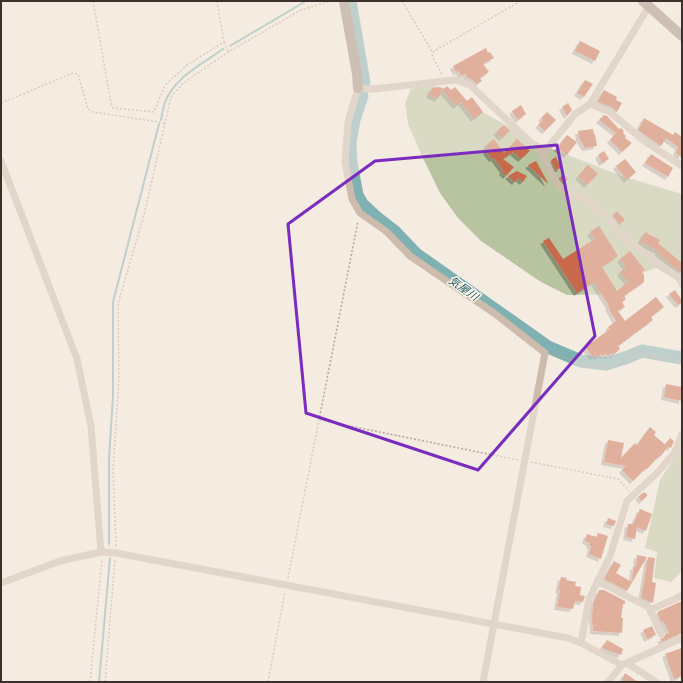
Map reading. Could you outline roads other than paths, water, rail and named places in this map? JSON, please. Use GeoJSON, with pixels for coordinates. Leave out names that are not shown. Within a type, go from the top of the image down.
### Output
{"type":"FeatureCollection","features":[{"type":"Feature","properties":{"kind":"street"},"geometry":{"type":"LineString","coordinates":[[344,1],[357,74],[358,88],[348,122],[345,162],[352,199],[360,213],[387,232],[410,256],[494,313],[545,353],[483,682]]}},
{"type":"Feature","properties":{"kind":"street"},"geometry":{"type":"LineString","coordinates":[[543,154],[575,114],[590,104],[646,4],[682,36]]}},
{"type":"Feature","properties":{"kind":"street"},"geometry":{"type":"LineString","coordinates":[[358,88],[373,89],[446,80],[455,80],[470,85],[543,154],[553,177],[562,189],[592,204],[609,218],[638,248],[679,278],[682,284]]}},
{"type":"Feature","properties":{"kind":"street"},"geometry":{"type":"LineString","coordinates":[[590,104],[610,112],[643,140],[682,166]]}},
{"type":"Feature","properties":{"kind":"street"},"geometry":{"type":"LineString","coordinates":[[1,161],[77,359],[91,426],[101,552]]}},
{"type":"Feature","properties":{"kind":"street"},"geometry":{"type":"LineString","coordinates":[[581,643],[589,599],[610,556],[627,501],[658,472],[675,452],[682,434]]}},
{"type":"Feature","properties":{"kind":"street"},"geometry":{"type":"LineString","coordinates":[[1,583],[60,561],[101,552],[116,553],[568,638],[624,664],[656,682]]}},
{"type":"Feature","properties":{"kind":"street"},"geometry":{"type":"LineString","coordinates":[[597,581],[652,609],[682,595]]}},
{"type":"Feature","properties":{"kind":"street"},"geometry":{"type":"LineString","coordinates":[[649,608],[660,634]]}},
{"type":"Feature","properties":{"kind":"street"},"geometry":{"type":"LineString","coordinates":[[608,682],[624,664],[682,638]]}},
{"type":"Feature","properties":{"kind":"waterway"},"geometry":{"type":"LineString","coordinates":[[230,46],[306,1]]}},
{"type":"Feature","properties":{"kind":"waterway","name":"気屋川"},"geometry":{"type":"LineString","coordinates":[[350,1],[364,82]]}},
{"type":"Feature","properties":{"kind":"waterway"},"geometry":{"type":"LineString","coordinates":[[161,120],[165,102],[175,85],[182,78],[223,49]]}},
{"type":"Feature","properties":{"kind":"waterway","name":"気屋川"},"geometry":{"type":"LineString","coordinates":[[362,96],[354,120],[350,143],[351,163],[357,195],[362,204],[395,232],[416,254],[548,347],[581,361],[606,364],[642,351],[682,358]]}},
{"type":"Feature","properties":{"kind":"waterway"},"geometry":{"type":"LineString","coordinates":[[109,544],[109,458],[113,396],[113,302],[159,124]]}},
{"type":"Feature","properties":{"kind":"waterway"},"geometry":{"type":"LineString","coordinates":[[99,682],[110,558]]}}]}
